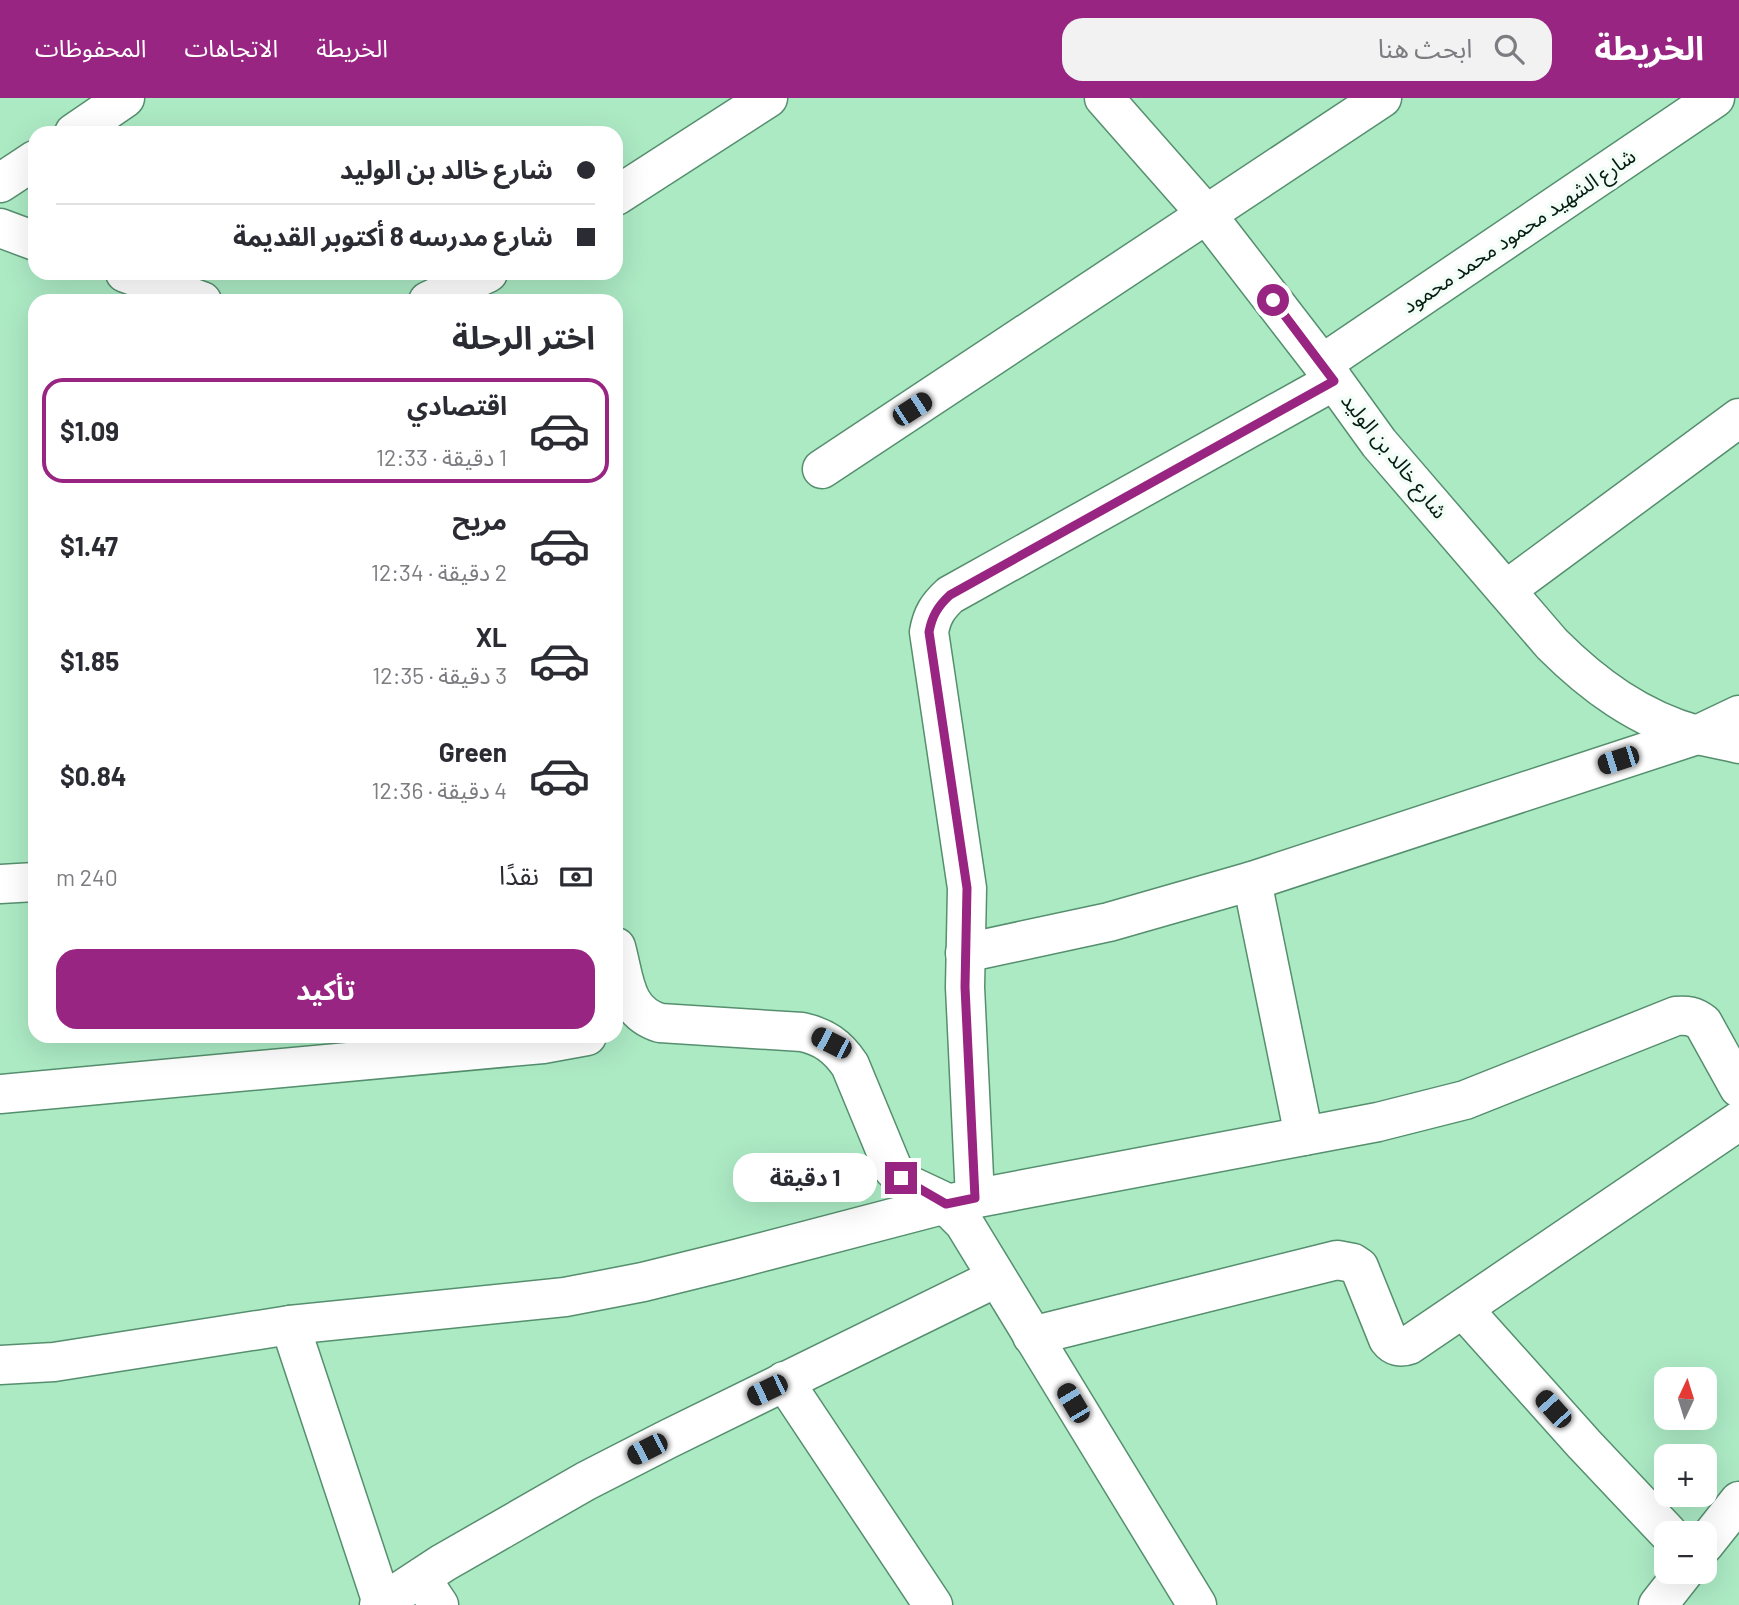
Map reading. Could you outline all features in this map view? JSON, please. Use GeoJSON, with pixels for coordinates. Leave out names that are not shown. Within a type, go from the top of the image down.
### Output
{"type":"FeatureCollection","features":[{"type":"Feature","properties":{"kind":"street"},"geometry":{"type":"LineString","coordinates":[[84,126],[125,98]]}},
{"type":"Feature","properties":{"kind":"street"},"geometry":{"type":"LineString","coordinates":[[623,191],[768,98]]}},
{"type":"Feature","properties":{"kind":"street","name":"شارع خالد بن الوليد"},"geometry":{"type":"LineString","coordinates":[[1104,98],[1208,215],[1379,443],[1552,644],[1578,670],[1607,693],[1639,712],[1697,735],[1739,744]]}},
{"type":"Feature","properties":{"kind":"street"},"geometry":{"type":"LineString","coordinates":[[822,469],[1382,98]]}},
{"type":"Feature","properties":{"kind":"street","name":"شارع الشهيد محمود محمد محمود"},"geometry":{"type":"LineString","coordinates":[[960,1201],[967,900],[964,861],[929,632],[932,618],[939,606],[950,595],[1328,373],[1715,98]]}},
{"type":"Feature","properties":{"kind":"street"},"geometry":{"type":"LineString","coordinates":[[0,183],[28,165]]}},
{"type":"Feature","properties":{"kind":"street"},"geometry":{"type":"LineString","coordinates":[[0,228],[28,238]]}},
{"type":"Feature","properties":{"kind":"street"},"geometry":{"type":"LineString","coordinates":[[144,280],[183,294]]}},
{"type":"Feature","properties":{"kind":"street"},"geometry":{"type":"LineString","coordinates":[[443,294],[473,280]]}},
{"type":"Feature","properties":{"kind":"street"},"geometry":{"type":"LineString","coordinates":[[1506,590],[1739,418]]}},
{"type":"Feature","properties":{"kind":"street"},"geometry":{"type":"LineString","coordinates":[[965,953],[1109,922],[1252,881],[1697,735],[1739,715]]}},
{"type":"Feature","properties":{"kind":"street"},"geometry":{"type":"LineString","coordinates":[[1252,881],[1304,1136]]}},
{"type":"Feature","properties":{"kind":"street"},"geometry":{"type":"LineString","coordinates":[[0,884],[28,882]]}},
{"type":"Feature","properties":{"kind":"street"},"geometry":{"type":"LineString","coordinates":[[623,972],[632,1004],[632,1024],[660,1023],[802,1032],[831,1043],[850,1065],[893,1169],[909,1185],[960,1201]]}},
{"type":"Feature","properties":{"kind":"street"},"geometry":{"type":"LineString","coordinates":[[0,1365],[54,1362],[290,1325],[565,1297],[643,1282],[960,1201],[1378,1122],[1465,1100],[1676,1016],[1687,1015],[1703,1023],[1739,1088]]}},
{"type":"Feature","properties":{"kind":"street"},"geometry":{"type":"LineString","coordinates":[[0,1094],[548,1043]]}},
{"type":"Feature","properties":{"kind":"street"},"geometry":{"type":"LineString","coordinates":[[1032,1336],[1337,1260],[1359,1267],[1388,1339],[1395,1346],[1402,1348],[1739,1121]]}},
{"type":"Feature","properties":{"kind":"street"},"geometry":{"type":"LineString","coordinates":[[960,1201],[964,1223],[996,1278],[1197,1605]]}},
{"type":"Feature","properties":{"kind":"street"},"geometry":{"type":"LineString","coordinates":[[290,1325],[381,1604],[430,1592],[502,1528],[586,1481],[996,1278]]}},
{"type":"Feature","properties":{"kind":"street"},"geometry":{"type":"LineString","coordinates":[[1463,1309],[1657,1521]]}},
{"type":"Feature","properties":{"kind":"street"},"geometry":{"type":"LineString","coordinates":[[784,1381],[933,1605]]}},
{"type":"Feature","properties":{"kind":"street"},"geometry":{"type":"LineString","coordinates":[[1717,1529],[1739,1501]]}},
{"type":"Feature","properties":{"kind":"street"},"geometry":{"type":"LineString","coordinates":[[1658,1605],[1675,1584]]}},
{"type":"Feature","properties":{"kind":"route"},"geometry":{"type":"LineString","coordinates":[[901,1178],[946,1204],[975,1198],[965,987],[967,888],[929,632],[932,618],[950,595],[1334,381],[1273,300]]}}]}
